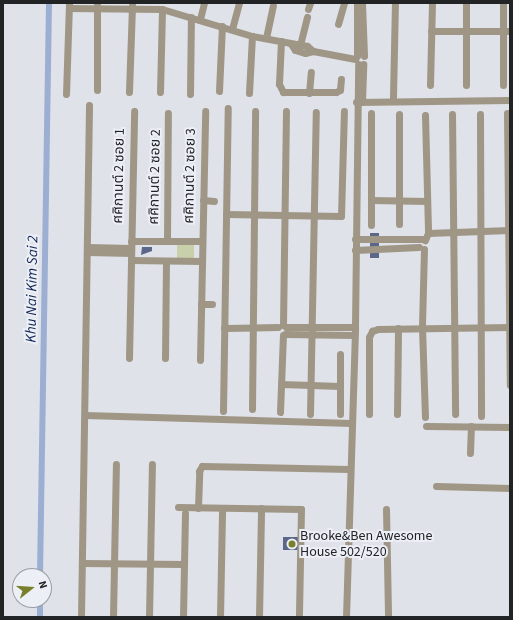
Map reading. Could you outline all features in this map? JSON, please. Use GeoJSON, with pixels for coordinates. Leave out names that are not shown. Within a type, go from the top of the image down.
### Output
{"type":"FeatureCollection","features":[{"type":"Feature","properties":{"kind":"street"},"geometry":{"type":"LineString","coordinates":[[200,19],[204,3]]}},
{"type":"Feature","properties":{"kind":"street"},"geometry":{"type":"LineString","coordinates":[[232,29],[239,3]]}},
{"type":"Feature","properties":{"kind":"street"},"geometry":{"type":"LineString","coordinates":[[338,24],[344,3]]}},
{"type":"Feature","properties":{"kind":"street"},"geometry":{"type":"LineString","coordinates":[[346,617],[354,335],[354,250],[359,102],[357,3]]}},
{"type":"Feature","properties":{"kind":"street"},"geometry":{"type":"LineString","coordinates":[[359,60],[362,3]]}},
{"type":"Feature","properties":{"kind":"street"},"geometry":{"type":"LineString","coordinates":[[393,97],[395,3]]}},
{"type":"Feature","properties":{"kind":"street"},"geometry":{"type":"LineString","coordinates":[[430,86],[432,3]]}},
{"type":"Feature","properties":{"kind":"street"},"geometry":{"type":"LineString","coordinates":[[466,3],[466,85]]}},
{"type":"Feature","properties":{"kind":"street"},"geometry":{"type":"LineString","coordinates":[[503,3],[507,31],[503,85]]}},
{"type":"Feature","properties":{"kind":"street"},"geometry":{"type":"LineString","coordinates":[[97,5],[97,90]]}},
{"type":"Feature","properties":{"kind":"street"},"geometry":{"type":"LineString","coordinates":[[66,94],[69,6],[132,5],[165,7],[190,17],[252,36],[300,45],[313,51],[359,60]]}},
{"type":"Feature","properties":{"kind":"street"},"geometry":{"type":"LineString","coordinates":[[129,92],[132,5]]}},
{"type":"Feature","properties":{"kind":"street"},"geometry":{"type":"LineString","coordinates":[[266,38],[273,6]]}},
{"type":"Feature","properties":{"kind":"street"},"geometry":{"type":"LineString","coordinates":[[160,92],[165,7]]}},
{"type":"Feature","properties":{"kind":"street"},"geometry":{"type":"LineString","coordinates":[[190,17],[190,94]]}},
{"type":"Feature","properties":{"kind":"street"},"geometry":{"type":"LineString","coordinates":[[300,45],[307,17]]}},
{"type":"Feature","properties":{"kind":"street"},"geometry":{"type":"LineString","coordinates":[[219,91],[222,26]]}},
{"type":"Feature","properties":{"kind":"street"},"geometry":{"type":"LineString","coordinates":[[431,31],[507,31]]}},
{"type":"Feature","properties":{"kind":"street"},"geometry":{"type":"LineString","coordinates":[[249,93],[252,36]]}},
{"type":"Feature","properties":{"kind":"street"},"geometry":{"type":"LineString","coordinates":[[281,42],[280,88],[283,92],[308,93],[339,91],[341,79]]}},
{"type":"Feature","properties":{"kind":"street"},"geometry":{"type":"LineString","coordinates":[[291,44],[295,50],[305,53],[313,51]]}},
{"type":"Feature","properties":{"kind":"street"},"geometry":{"type":"LineString","coordinates":[[308,93],[311,72]]}},
{"type":"Feature","properties":{"kind":"street"},"geometry":{"type":"LineString","coordinates":[[359,102],[510,100]]}},
{"type":"Feature","properties":{"kind":"street"},"geometry":{"type":"LineString","coordinates":[[81,617],[88,250],[89,105]]}},
{"type":"Feature","properties":{"kind":"street"},"geometry":{"type":"LineString","coordinates":[[223,410],[228,108]]}},
{"type":"Feature","properties":{"kind":"street","name":"ศศิกานต์ 2 ซอย 1"},"geometry":{"type":"LineString","coordinates":[[129,358],[134,111]]}},
{"type":"Feature","properties":{"kind":"street","name":"ศศิกานต์ 2 ซอย 3"},"geometry":{"type":"LineString","coordinates":[[200,360],[204,111]]}},
{"type":"Feature","properties":{"kind":"street"},"geometry":{"type":"LineString","coordinates":[[252,409],[254,111]]}},
{"type":"Feature","properties":{"kind":"street"},"geometry":{"type":"LineString","coordinates":[[280,412],[283,330],[286,111]]}},
{"type":"Feature","properties":{"kind":"street"},"geometry":{"type":"LineString","coordinates":[[226,214],[336,218],[342,212],[344,111]]}},
{"type":"Feature","properties":{"kind":"street"},"geometry":{"type":"LineString","coordinates":[[310,414],[316,112]]}},
{"type":"Feature","properties":{"kind":"street","name":"ศศิกานต์ 2 ซอย 2"},"geometry":{"type":"LineString","coordinates":[[167,241],[168,113]]}},
{"type":"Feature","properties":{"kind":"street"},"geometry":{"type":"LineString","coordinates":[[371,113],[371,225]]}},
{"type":"Feature","properties":{"kind":"street"},"geometry":{"type":"LineString","coordinates":[[507,113],[510,385]]}},
{"type":"Feature","properties":{"kind":"street"},"geometry":{"type":"LineString","coordinates":[[399,114],[399,224]]}},
{"type":"Feature","properties":{"kind":"street"},"geometry":{"type":"LineString","coordinates":[[423,240],[428,232],[425,114]]}},
{"type":"Feature","properties":{"kind":"street"},"geometry":{"type":"LineString","coordinates":[[452,114],[455,414]]}},
{"type":"Feature","properties":{"kind":"street"},"geometry":{"type":"LineString","coordinates":[[480,114],[482,327],[481,416]]}},
{"type":"Feature","properties":{"kind":"street"},"geometry":{"type":"LineString","coordinates":[[203,200],[214,201]]}},
{"type":"Feature","properties":{"kind":"street"},"geometry":{"type":"LineString","coordinates":[[371,200],[427,201]]}},
{"type":"Feature","properties":{"kind":"street"},"geometry":{"type":"LineString","coordinates":[[428,232],[509,230]]}},
{"type":"Feature","properties":{"kind":"street"},"geometry":{"type":"LineString","coordinates":[[354,250],[422,248],[428,244],[423,240],[355,239]]}},
{"type":"Feature","properties":{"kind":"street"},"geometry":{"type":"LineString","coordinates":[[88,250],[131,250],[167,241],[202,242]]}},
{"type":"Feature","properties":{"kind":"street"},"geometry":{"type":"LineString","coordinates":[[422,248],[422,327],[425,417]]}},
{"type":"Feature","properties":{"kind":"street"},"geometry":{"type":"LineString","coordinates":[[131,250],[166,261],[202,261]]}},
{"type":"Feature","properties":{"kind":"street"},"geometry":{"type":"LineString","coordinates":[[165,358],[166,261]]}},
{"type":"Feature","properties":{"kind":"street"},"geometry":{"type":"LineString","coordinates":[[201,304],[212,304]]}},
{"type":"Feature","properties":{"kind":"street"},"geometry":{"type":"LineString","coordinates":[[311,332],[354,327]]}},
{"type":"Feature","properties":{"kind":"street"},"geometry":{"type":"LineString","coordinates":[[369,414],[369,337],[372,331],[378,328],[510,327]]}},
{"type":"Feature","properties":{"kind":"street"},"geometry":{"type":"LineString","coordinates":[[224,328],[253,328],[354,335]]}},
{"type":"Feature","properties":{"kind":"street"},"geometry":{"type":"LineString","coordinates":[[397,414],[398,328]]}},
{"type":"Feature","properties":{"kind":"street"},"geometry":{"type":"LineString","coordinates":[[340,354],[340,414]]}},
{"type":"Feature","properties":{"kind":"street"},"geometry":{"type":"LineString","coordinates":[[281,384],[340,386]]}},
{"type":"Feature","properties":{"kind":"street"},"geometry":{"type":"LineString","coordinates":[[85,415],[351,423]]}},
{"type":"Feature","properties":{"kind":"street"},"geometry":{"type":"LineString","coordinates":[[426,426],[510,427]]}},
{"type":"Feature","properties":{"kind":"street"},"geometry":{"type":"LineString","coordinates":[[470,453],[471,426]]}},
{"type":"Feature","properties":{"kind":"street"},"geometry":{"type":"LineString","coordinates":[[113,617],[116,464]]}},
{"type":"Feature","properties":{"kind":"street"},"geometry":{"type":"LineString","coordinates":[[149,617],[152,464]]}},
{"type":"Feature","properties":{"kind":"street"},"geometry":{"type":"LineString","coordinates":[[198,508],[199,472],[202,466],[349,469]]}},
{"type":"Feature","properties":{"kind":"street"},"geometry":{"type":"LineString","coordinates":[[436,486],[510,488]]}},
{"type":"Feature","properties":{"kind":"street"},"geometry":{"type":"LineString","coordinates":[[178,507],[300,509],[300,617]]}},
{"type":"Feature","properties":{"kind":"street"},"geometry":{"type":"LineString","coordinates":[[220,617],[222,508]]}},
{"type":"Feature","properties":{"kind":"street"},"geometry":{"type":"LineString","coordinates":[[259,617],[261,508]]}},
{"type":"Feature","properties":{"kind":"street"},"geometry":{"type":"LineString","coordinates":[[386,510],[388,617]]}},
{"type":"Feature","properties":{"kind":"street"},"geometry":{"type":"LineString","coordinates":[[183,617],[185,513]]}},
{"type":"Feature","properties":{"kind":"street"},"geometry":{"type":"LineString","coordinates":[[82,563],[114,562],[184,564]]}},
{"type":"Feature","properties":{"kind":"green space"},"geometry":{"type":"Polygon","coordinates":[[[177,244],[194,244],[194,258],[177,258],[177,244]]]}},
{"type":"Feature","properties":{"kind":"building"},"geometry":{"type":"Polygon","coordinates":[[[370,233],[379,233],[379,258],[370,258],[370,233]]]}},
{"type":"Feature","properties":{"kind":"building"},"geometry":{"type":"Polygon","coordinates":[[[142,247],[152,247],[152,251],[141,255],[142,247]]]}},
{"type":"Feature","properties":{"kind":"building"},"geometry":{"type":"Polygon","coordinates":[[[283,537],[299,537],[299,550],[283,550],[283,537]]]}},
{"type":"Feature","properties":{"kind":"waterway","name":"Khu Nai Kim Sai 2"},"geometry":{"type":"LineString","coordinates":[[40,568],[49,3]]}},
{"type":"Feature","properties":{"kind":"waterway","name":"Khu Nai Kim Sai 2"},"geometry":{"type":"LineString","coordinates":[[40,608],[40,617]]}},
{"type":"Feature","properties":{"kind":"place","name":"Brooke&Ben Awesome House 502/520"},"geometry":{"type":"Point","coordinates":[292,544]}}]}
